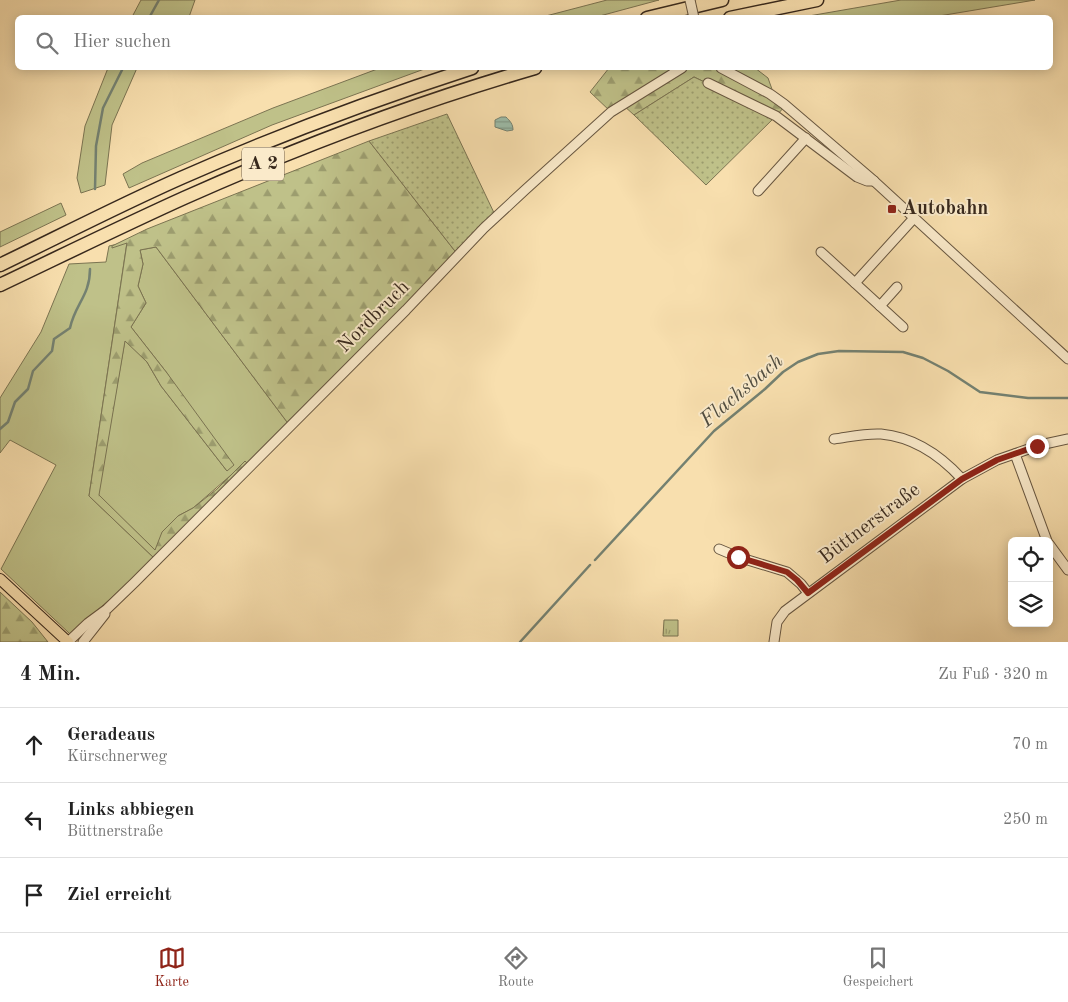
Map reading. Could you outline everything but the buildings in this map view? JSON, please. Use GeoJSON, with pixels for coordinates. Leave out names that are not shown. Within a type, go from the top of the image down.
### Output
{"type":"FeatureCollection","features":[{"type":"Feature","properties":{"kind":"highway"},"geometry":{"type":"LineString","coordinates":[[660,15],[722,0]]}},
{"type":"Feature","properties":{"kind":"highway"},"geometry":{"type":"LineString","coordinates":[[744,15],[817,0]]}},
{"type":"Feature","properties":{"kind":"highway","name":"A 2"},"geometry":{"type":"LineString","coordinates":[[0,265],[226,158],[352,109],[466,70]]}},
{"type":"Feature","properties":{"kind":"highway","name":"A 2"},"geometry":{"type":"LineString","coordinates":[[0,285],[144,216],[276,158],[439,98],[529,70]]}},
{"type":"Feature","properties":{"kind":"main road"},"geometry":{"type":"LineString","coordinates":[[0,579],[68,642]]}},
{"type":"Feature","properties":{"kind":"street"},"geometry":{"type":"LineString","coordinates":[[690,0],[693,15]]}},
{"type":"Feature","properties":{"kind":"street","name":"Nordbruch"},"geometry":{"type":"LineString","coordinates":[[68,642],[88,623],[107,609],[406,310],[484,228],[611,112],[679,70]]}},
{"type":"Feature","properties":{"kind":"street"},"geometry":{"type":"LineString","coordinates":[[724,70],[784,104],[874,181],[1068,359]]}},
{"type":"Feature","properties":{"kind":"street"},"geometry":{"type":"LineString","coordinates":[[708,84],[776,116],[857,177],[867,181],[874,181]]}},
{"type":"Feature","properties":{"kind":"street"},"geometry":{"type":"LineString","coordinates":[[758,191],[806,138]]}},
{"type":"Feature","properties":{"kind":"street"},"geometry":{"type":"LineString","coordinates":[[855,282],[914,218]]}},
{"type":"Feature","properties":{"kind":"street"},"geometry":{"type":"LineString","coordinates":[[820,252],[903,327]]}},
{"type":"Feature","properties":{"kind":"street"},"geometry":{"type":"LineString","coordinates":[[880,306],[898,287]]}},
{"type":"Feature","properties":{"kind":"street"},"geometry":{"type":"LineString","coordinates":[[834,439],[880,434],[902,438],[933,453],[948,464],[962,479]]}},
{"type":"Feature","properties":{"kind":"street","name":"Büttnerstraße"},"geometry":{"type":"LineString","coordinates":[[774,642],[774,632],[780,616],[808,593],[962,479],[997,460],[1040,445],[1068,439]]}},
{"type":"Feature","properties":{"kind":"street"},"geometry":{"type":"LineString","coordinates":[[1014,454],[1045,537]]}},
{"type":"Feature","properties":{"kind":"street"},"geometry":{"type":"LineString","coordinates":[[1053,549],[1068,570]]}},
{"type":"Feature","properties":{"kind":"street"},"geometry":{"type":"LineString","coordinates":[[719,550],[787,572],[808,593]]}},
{"type":"Feature","properties":{"kind":"street","name":"Nordbruch"},"geometry":{"type":"LineString","coordinates":[[83,642],[105,615],[107,609]]}},
{"type":"Feature","properties":{"kind":"green space"},"geometry":{"type":"Polygon","coordinates":[[[141,0],[195,0],[190,15],[133,15],[141,0]]]}},
{"type":"Feature","properties":{"kind":"green space"},"geometry":{"type":"Polygon","coordinates":[[[607,0],[659,0],[603,15],[550,15],[607,0]]]}},
{"type":"Feature","properties":{"kind":"green space"},"geometry":{"type":"Polygon","coordinates":[[[901,0],[1035,0],[945,15],[815,15],[901,0]]]}},
{"type":"Feature","properties":{"kind":"green space"},"geometry":{"type":"Polygon","coordinates":[[[107,70],[136,70],[112,125],[105,185],[81,193],[77,178],[85,126],[107,70]]]}},
{"type":"Feature","properties":{"kind":"green space"},"geometry":{"type":"Polygon","coordinates":[[[375,70],[422,70],[272,125],[129,188],[123,174],[142,163],[273,108],[375,70]]]}},
{"type":"Feature","properties":{"kind":"green space"},"geometry":{"type":"Polygon","coordinates":[[[607,70],[725,70],[786,105],[776,116],[694,77],[634,115],[623,105],[611,112],[590,92],[607,70]]]}},
{"type":"Feature","properties":{"kind":"green space"},"geometry":{"type":"Polygon","coordinates":[[[734,70],[758,70],[768,78],[773,92],[734,70]]]}},
{"type":"Feature","properties":{"kind":"green space"},"geometry":{"type":"Polygon","coordinates":[[[694,77],[776,116],[706,185],[634,115],[694,77]]]}},
{"type":"Feature","properties":{"kind":"green space"},"geometry":{"type":"Polygon","coordinates":[[[447,114],[496,217],[458,255],[369,141],[447,114]]]}},
{"type":"Feature","properties":{"kind":"green space"},"geometry":{"type":"Polygon","coordinates":[[[369,141],[458,255],[290,426],[156,247],[140,250],[143,264],[138,286],[146,303],[131,327],[234,465],[227,471],[161,386],[147,362],[125,341],[99,495],[155,550],[162,532],[178,516],[193,508],[217,489],[245,461],[250,466],[154,558],[89,496],[127,243],[112,248],[112,246],[147,229],[369,141]]]}},
{"type":"Feature","properties":{"kind":"green space"},"geometry":{"type":"Polygon","coordinates":[[[61,203],[66,215],[0,247],[0,232],[61,203]]]}},
{"type":"Feature","properties":{"kind":"green space"},"geometry":{"type":"Polygon","coordinates":[[[127,242],[89,496],[154,558],[132,580],[70,634],[1,569],[56,465],[10,440],[0,453],[0,398],[41,332],[69,264],[106,262],[109,246],[127,242]]]}},
{"type":"Feature","properties":{"kind":"green space"},"geometry":{"type":"Polygon","coordinates":[[[156,247],[290,426],[250,466],[246,462],[193,508],[178,516],[155,550],[98,495],[125,340],[147,362],[161,386],[227,471],[167,373],[131,327],[146,303],[138,286],[143,264],[140,250],[156,247]]]}},
{"type":"Feature","properties":{"kind":"green space"},"geometry":{"type":"Polygon","coordinates":[[[0,592],[32,622],[48,642],[0,642],[0,592]]]}},
{"type":"Feature","properties":{"kind":"green space"},"geometry":{"type":"Polygon","coordinates":[[[664,620],[678,620],[678,636],[663,636],[664,620]]]}},
{"type":"Feature","properties":{"kind":"shaded area"},"geometry":{"type":"Polygon","coordinates":[[[506,117],[509,120],[513,130],[507,131],[495,127],[495,120],[506,117]]]}},
{"type":"Feature","properties":{"kind":"waterway"},"geometry":{"type":"LineString","coordinates":[[151,15],[159,0]]}},
{"type":"Feature","properties":{"kind":"waterway"},"geometry":{"type":"LineString","coordinates":[[95,189],[96,146],[103,108],[122,70]]}},
{"type":"Feature","properties":{"kind":"waterway"},"geometry":{"type":"LineString","coordinates":[[0,429],[8,422],[15,402],[28,389],[33,371],[52,351],[54,339],[70,328],[75,312],[88,286],[90,269]]}},
{"type":"Feature","properties":{"kind":"waterway","name":"Flachsbach"},"geometry":{"type":"LineString","coordinates":[[595,560],[714,431],[783,372],[798,362],[818,354],[839,351],[903,352],[923,358],[948,371],[980,392],[1028,398],[1068,398]]}},
{"type":"Feature","properties":{"kind":"waterway","name":"Flachsbach"},"geometry":{"type":"LineString","coordinates":[[520,642],[590,565]]}},
{"type":"Feature","properties":{"kind":"place","name":"Autobahn"},"geometry":{"type":"Point","coordinates":[892,209]}},
{"type":"Feature","properties":{"kind":"route"},"geometry":{"type":"LineString","coordinates":[[738,557],[787,572],[808,593],[962,479],[997,460],[1037,446]]}}]}
